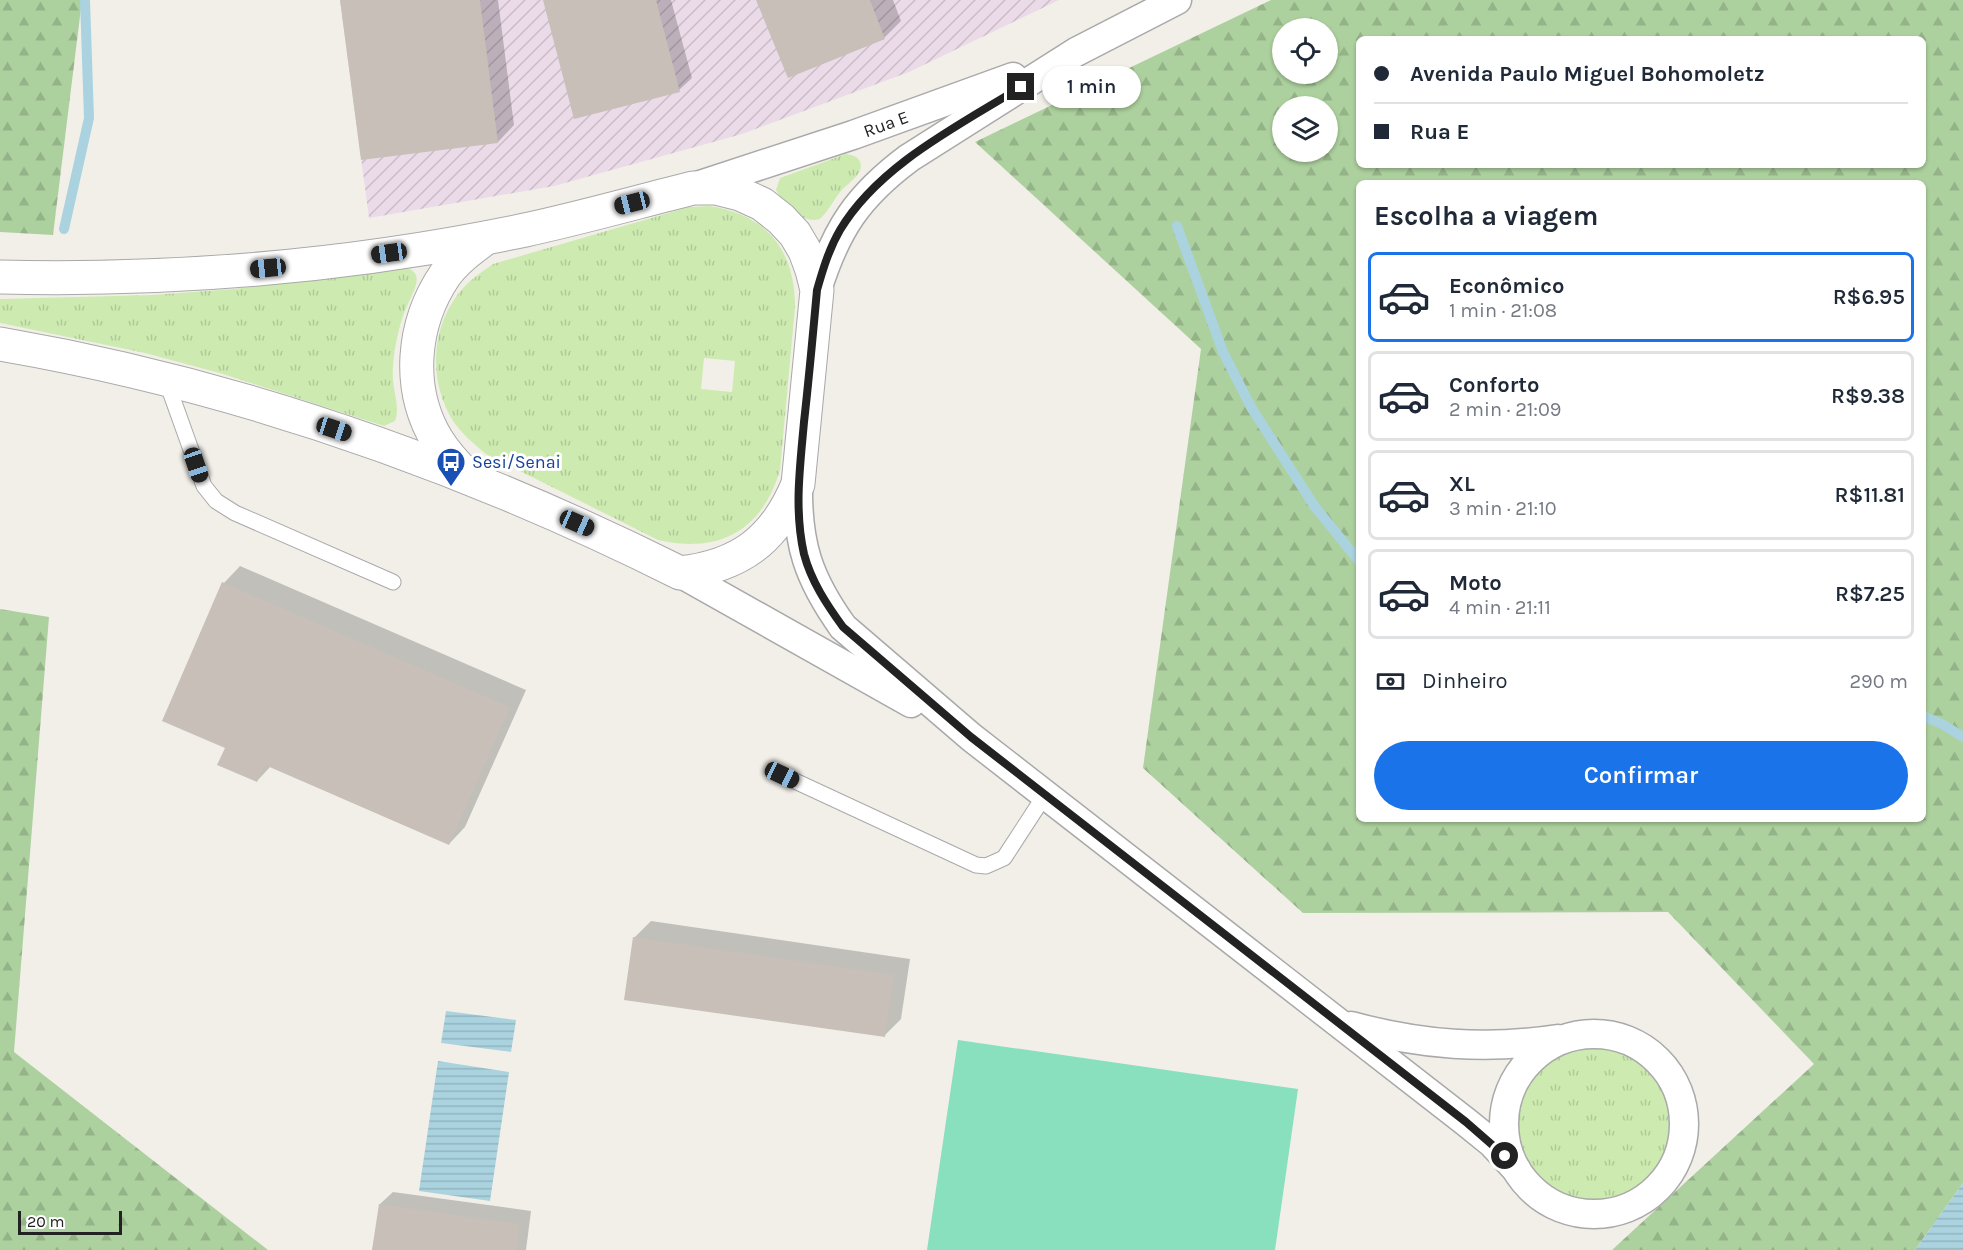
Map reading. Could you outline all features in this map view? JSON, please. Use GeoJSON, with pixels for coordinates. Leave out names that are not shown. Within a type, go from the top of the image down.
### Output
{"type":"FeatureCollection","features":[{"type":"Feature","properties":{"kind":"street","name":"Rua E"},"geometry":{"type":"LineString","coordinates":[[817,290],[826,259],[840,231],[858,204],[873,187],[909,158],[1076,52],[1177,0]]}},
{"type":"Feature","properties":{"kind":"street","name":"Rua E"},"geometry":{"type":"LineString","coordinates":[[693,188],[853,135],[1076,52]]}},
{"type":"Feature","properties":{"kind":"street"},"geometry":{"type":"LineString","coordinates":[[0,277],[118,277],[247,271],[329,262],[487,237],[693,188],[716,188],[740,194],[762,204],[781,219],[806,251],[817,290],[798,484],[798,508],[805,557],[814,582],[843,627],[971,737],[1338,1023],[1466,1122],[1492,1143],[1529,1186],[1545,1200],[1564,1209],[1584,1213],[1605,1213],[1626,1208],[1644,1198],[1660,1185],[1672,1168],[1681,1148],[1684,1128],[1682,1107],[1676,1087],[1665,1069],[1651,1054],[1633,1043],[1613,1036],[1593,1034],[1525,1044],[1431,1043],[1384,1035],[1338,1023]]}},
{"type":"Feature","properties":{"kind":"street"},"geometry":{"type":"LineString","coordinates":[[466,476],[450,459],[426,419],[419,396],[416,373],[417,350],[422,323],[432,297],[446,274],[465,254],[487,237]]}},
{"type":"Feature","properties":{"kind":"street"},"geometry":{"type":"LineString","coordinates":[[0,344],[166,380],[258,405],[343,431],[466,476],[552,511],[680,573],[971,737]]}},
{"type":"Feature","properties":{"kind":"street"},"geometry":{"type":"LineString","coordinates":[[680,573],[720,566],[756,546],[774,528],[789,507],[798,484]]}},
{"type":"Feature","properties":{"kind":"street"},"geometry":{"type":"LineString","coordinates":[[1516,1169],[1507,1151],[1503,1130],[1510,1089],[1520,1071],[1535,1056],[1552,1044],[1572,1037]]}},
{"type":"Feature","properties":{"kind":"lane"},"geometry":{"type":"LineString","coordinates":[[166,380],[204,486],[216,501],[235,513],[393,582]]}},
{"type":"Feature","properties":{"kind":"lane"},"geometry":{"type":"LineString","coordinates":[[782,775],[976,865],[986,866],[1004,858],[1045,795]]}},
{"type":"Feature","properties":{"kind":"shaded area"},"geometry":{"type":"Polygon","coordinates":[[[340,0],[1059,0],[909,72],[742,134],[554,186],[369,218],[340,0]]]}},
{"type":"Feature","properties":{"kind":"green space"},"geometry":{"type":"Polygon","coordinates":[[[0,0],[82,0],[53,235],[0,232],[0,0]]]}},
{"type":"Feature","properties":{"kind":"green space"},"geometry":{"type":"Polygon","coordinates":[[[1271,0],[1963,0],[1963,1183],[1915,1250],[1612,1250],[1814,1064],[1668,912],[1303,913],[1143,768],[1201,349],[975,142],[1271,0]]]}},
{"type":"Feature","properties":{"kind":"green space"},"geometry":{"type":"Polygon","coordinates":[[[846,154],[859,160],[861,169],[820,219],[807,219],[800,216],[783,201],[776,190],[780,178],[846,154]]]}},
{"type":"Feature","properties":{"kind":"green space"},"geometry":{"type":"Polygon","coordinates":[[[710,206],[730,211],[762,227],[783,252],[790,268],[795,307],[780,470],[772,491],[762,509],[750,523],[719,540],[700,544],[680,544],[658,540],[486,454],[460,430],[445,406],[440,390],[436,357],[442,324],[449,308],[465,286],[493,264],[689,207],[710,206]],[[704,358],[701,389],[732,392],[735,361],[704,358]]]}},
{"type":"Feature","properties":{"kind":"green space"},"geometry":{"type":"Polygon","coordinates":[[[404,267],[411,269],[417,277],[402,320],[394,355],[393,380],[397,406],[395,421],[384,426],[223,374],[145,353],[0,323],[0,299],[152,295],[234,289],[404,267]]]}},
{"type":"Feature","properties":{"kind":"green space"},"geometry":{"type":"Polygon","coordinates":[[[0,609],[49,617],[14,1052],[268,1250],[0,1250],[0,609]]]}},
{"type":"Feature","properties":{"kind":"green space"},"geometry":{"type":"Polygon","coordinates":[[[958,1040],[1298,1089],[1275,1250],[927,1250],[958,1040]]]}},
{"type":"Feature","properties":{"kind":"green space"},"geometry":{"type":"Polygon","coordinates":[[[1594,1045],[1609,1046],[1624,1051],[1638,1058],[1650,1068],[1660,1080],[1667,1094],[1672,1109],[1672,1139],[1667,1154],[1660,1168],[1650,1180],[1638,1190],[1624,1197],[1609,1202],[1594,1203],[1579,1202],[1564,1197],[1550,1190],[1538,1180],[1528,1168],[1521,1154],[1516,1139],[1515,1124],[1516,1109],[1521,1094],[1528,1080],[1538,1068],[1550,1058],[1564,1051],[1579,1046],[1594,1045]]]}},
{"type":"Feature","properties":{"kind":"water"},"geometry":{"type":"Polygon","coordinates":[[[446,1011],[516,1020],[511,1052],[441,1043],[446,1011]]]}},
{"type":"Feature","properties":{"kind":"water"},"geometry":{"type":"Polygon","coordinates":[[[438,1061],[509,1072],[490,1201],[419,1191],[438,1061]]]}},
{"type":"Feature","properties":{"kind":"water"},"geometry":{"type":"Polygon","coordinates":[[[1963,1183],[1963,1250],[1915,1250],[1963,1183]]]}},
{"type":"Feature","properties":{"kind":"building"},"geometry":{"type":"Polygon","coordinates":[[[340,0],[480,0],[498,143],[361,160],[340,0]]]}},
{"type":"Feature","properties":{"kind":"building"},"geometry":{"type":"Polygon","coordinates":[[[543,0],[656,0],[680,92],[574,119],[543,0]]]}},
{"type":"Feature","properties":{"kind":"building"},"geometry":{"type":"Polygon","coordinates":[[[756,0],[870,0],[885,39],[788,78],[756,0]]]}},
{"type":"Feature","properties":{"kind":"building"},"geometry":{"type":"Polygon","coordinates":[[[222,582],[510,707],[449,845],[265,765],[257,782],[217,765],[225,748],[162,721],[222,582]]]}},
{"type":"Feature","properties":{"kind":"building"},"geometry":{"type":"Polygon","coordinates":[[[633,937],[894,975],[885,1037],[624,1000],[633,937]]]}},
{"type":"Feature","properties":{"kind":"building"},"geometry":{"type":"Polygon","coordinates":[[[379,1204],[519,1224],[516,1250],[372,1250],[379,1204]]]}},
{"type":"Feature","properties":{"kind":"waterway"},"geometry":{"type":"LineString","coordinates":[[64,229],[89,118],[85,0]]}},
{"type":"Feature","properties":{"kind":"waterway"},"geometry":{"type":"LineString","coordinates":[[1177,226],[1223,352],[1251,407],[1315,507],[1356,557]]}},
{"type":"Feature","properties":{"kind":"waterway"},"geometry":{"type":"LineString","coordinates":[[1926,717],[1963,737]]}},
{"type":"Feature","properties":{"kind":"place","name":"Sesi/Senai"},"geometry":{"type":"Point","coordinates":[451,488]}},
{"type":"Feature","properties":{"kind":"route"},"geometry":{"type":"LineString","coordinates":[[1021,87],[891,171],[858,204],[840,231],[826,259],[817,290],[798,484],[800,533],[814,582],[843,627],[971,737],[1466,1122],[1505,1156]]}}]}
